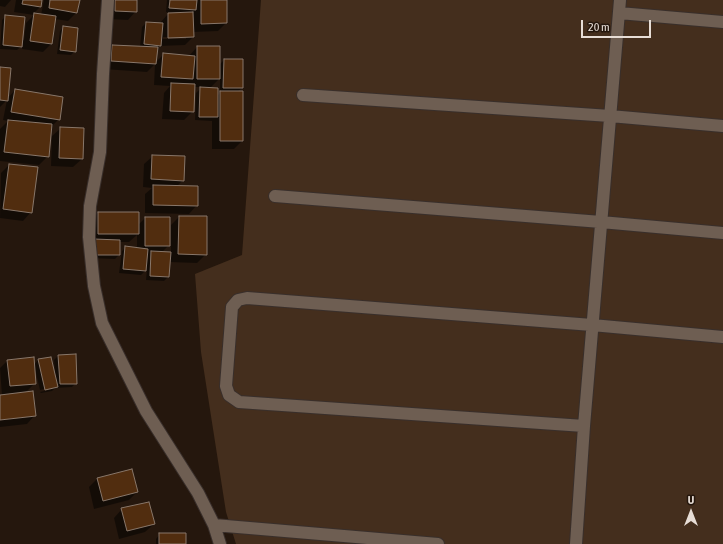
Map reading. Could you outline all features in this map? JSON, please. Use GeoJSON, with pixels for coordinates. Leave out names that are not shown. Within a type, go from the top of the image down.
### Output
{"type":"FeatureCollection","features":[{"type":"Feature","properties":{"kind":"street"},"geometry":{"type":"LineString","coordinates":[[108,0],[100,152],[90,206],[89,237],[94,286],[102,323],[146,411],[198,493],[214,525],[220,544]]}},
{"type":"Feature","properties":{"kind":"street"},"geometry":{"type":"LineString","coordinates":[[576,544],[592,325],[620,0]]}},
{"type":"Feature","properties":{"kind":"street"},"geometry":{"type":"LineString","coordinates":[[619,13],[723,22]]}},
{"type":"Feature","properties":{"kind":"street"},"geometry":{"type":"LineString","coordinates":[[303,95],[610,116],[723,126]]}},
{"type":"Feature","properties":{"kind":"street"},"geometry":{"type":"LineString","coordinates":[[275,196],[723,233]]}},
{"type":"Feature","properties":{"kind":"street"},"geometry":{"type":"LineString","coordinates":[[584,426],[239,402],[229,395],[226,386],[232,307],[238,300],[247,298],[592,325],[723,337]]}},
{"type":"Feature","properties":{"kind":"street"},"geometry":{"type":"LineString","coordinates":[[214,525],[438,544]]}},
{"type":"Feature","properties":{"kind":"shaded area"},"geometry":{"type":"Polygon","coordinates":[[[261,0],[723,0],[723,544],[236,544],[226,512],[201,352],[195,274],[242,255],[261,0]]]}},
{"type":"Feature","properties":{"kind":"building"},"geometry":{"type":"Polygon","coordinates":[[[23,0],[42,0],[41,7],[22,4],[23,0]]]}},
{"type":"Feature","properties":{"kind":"building"},"geometry":{"type":"Polygon","coordinates":[[[50,0],[80,0],[77,13],[49,8],[50,0]]]}},
{"type":"Feature","properties":{"kind":"building"},"geometry":{"type":"Polygon","coordinates":[[[115,0],[137,0],[137,12],[115,11],[115,0]]]}},
{"type":"Feature","properties":{"kind":"building"},"geometry":{"type":"Polygon","coordinates":[[[170,0],[197,0],[196,10],[169,8],[170,0]]]}},
{"type":"Feature","properties":{"kind":"building"},"geometry":{"type":"Polygon","coordinates":[[[201,0],[227,0],[227,23],[201,24],[201,0]]]}},
{"type":"Feature","properties":{"kind":"building"},"geometry":{"type":"Polygon","coordinates":[[[193,12],[194,37],[168,38],[168,13],[193,12]]]}},
{"type":"Feature","properties":{"kind":"building"},"geometry":{"type":"Polygon","coordinates":[[[34,13],[56,16],[52,44],[30,41],[34,13]]]}},
{"type":"Feature","properties":{"kind":"building"},"geometry":{"type":"Polygon","coordinates":[[[5,15],[25,17],[22,47],[3,45],[5,15]]]}},
{"type":"Feature","properties":{"kind":"building"},"geometry":{"type":"Polygon","coordinates":[[[146,22],[163,23],[161,46],[144,44],[146,22]]]}},
{"type":"Feature","properties":{"kind":"building"},"geometry":{"type":"Polygon","coordinates":[[[63,26],[78,28],[76,52],[60,50],[63,26]]]}},
{"type":"Feature","properties":{"kind":"building"},"geometry":{"type":"Polygon","coordinates":[[[112,45],[158,47],[156,64],[111,61],[112,45]]]}},
{"type":"Feature","properties":{"kind":"building"},"geometry":{"type":"Polygon","coordinates":[[[197,46],[220,46],[220,79],[197,79],[197,46]]]}},
{"type":"Feature","properties":{"kind":"building"},"geometry":{"type":"Polygon","coordinates":[[[163,53],[195,56],[193,79],[161,77],[163,53]]]}},
{"type":"Feature","properties":{"kind":"building"},"geometry":{"type":"Polygon","coordinates":[[[224,59],[243,59],[243,88],[223,88],[224,59]]]}},
{"type":"Feature","properties":{"kind":"building"},"geometry":{"type":"Polygon","coordinates":[[[0,67],[11,68],[8,101],[0,100],[0,67]]]}},
{"type":"Feature","properties":{"kind":"building"},"geometry":{"type":"Polygon","coordinates":[[[171,83],[195,84],[194,112],[170,111],[171,83]]]}},
{"type":"Feature","properties":{"kind":"building"},"geometry":{"type":"Polygon","coordinates":[[[200,87],[218,88],[218,117],[199,117],[200,87]]]}},
{"type":"Feature","properties":{"kind":"building"},"geometry":{"type":"Polygon","coordinates":[[[15,89],[63,97],[60,120],[11,112],[15,89]]]}},
{"type":"Feature","properties":{"kind":"building"},"geometry":{"type":"Polygon","coordinates":[[[220,91],[243,91],[243,141],[220,141],[220,91]]]}},
{"type":"Feature","properties":{"kind":"building"},"geometry":{"type":"Polygon","coordinates":[[[8,120],[52,124],[49,157],[4,152],[8,120]]]}},
{"type":"Feature","properties":{"kind":"building"},"geometry":{"type":"Polygon","coordinates":[[[60,127],[84,128],[83,159],[59,158],[60,127]]]}},
{"type":"Feature","properties":{"kind":"building"},"geometry":{"type":"Polygon","coordinates":[[[152,155],[185,156],[184,181],[151,179],[152,155]]]}},
{"type":"Feature","properties":{"kind":"building"},"geometry":{"type":"Polygon","coordinates":[[[9,164],[38,167],[32,213],[3,209],[9,164]]]}},
{"type":"Feature","properties":{"kind":"building"},"geometry":{"type":"Polygon","coordinates":[[[153,185],[198,186],[198,206],[153,205],[153,185]]]}},
{"type":"Feature","properties":{"kind":"building"},"geometry":{"type":"Polygon","coordinates":[[[98,212],[139,212],[139,234],[98,234],[98,212]]]}},
{"type":"Feature","properties":{"kind":"building"},"geometry":{"type":"Polygon","coordinates":[[[179,216],[207,216],[207,255],[178,254],[179,216]]]}},
{"type":"Feature","properties":{"kind":"building"},"geometry":{"type":"Polygon","coordinates":[[[145,217],[170,217],[170,246],[145,246],[145,217]]]}},
{"type":"Feature","properties":{"kind":"building"},"geometry":{"type":"Polygon","coordinates":[[[94,239],[120,240],[120,255],[94,255],[94,239]]]}},
{"type":"Feature","properties":{"kind":"building"},"geometry":{"type":"Polygon","coordinates":[[[125,246],[148,249],[146,271],[123,269],[125,246]]]}},
{"type":"Feature","properties":{"kind":"building"},"geometry":{"type":"Polygon","coordinates":[[[151,251],[171,252],[169,277],[150,276],[151,251]]]}},
{"type":"Feature","properties":{"kind":"building"},"geometry":{"type":"Polygon","coordinates":[[[76,354],[77,384],[60,384],[58,355],[76,354]]]}},
{"type":"Feature","properties":{"kind":"building"},"geometry":{"type":"Polygon","coordinates":[[[34,357],[36,384],[10,386],[7,360],[34,357]]]}},
{"type":"Feature","properties":{"kind":"building"},"geometry":{"type":"Polygon","coordinates":[[[51,357],[58,387],[45,390],[38,359],[51,357]]]}},
{"type":"Feature","properties":{"kind":"building"},"geometry":{"type":"Polygon","coordinates":[[[33,391],[36,416],[0,420],[0,395],[33,391]]]}},
{"type":"Feature","properties":{"kind":"building"},"geometry":{"type":"Polygon","coordinates":[[[132,469],[138,492],[103,501],[97,478],[132,469]]]}},
{"type":"Feature","properties":{"kind":"building"},"geometry":{"type":"Polygon","coordinates":[[[149,502],[155,524],[127,531],[121,508],[149,502]]]}},
{"type":"Feature","properties":{"kind":"building"},"geometry":{"type":"Polygon","coordinates":[[[159,533],[186,533],[186,544],[159,544],[159,533]]]}}]}
